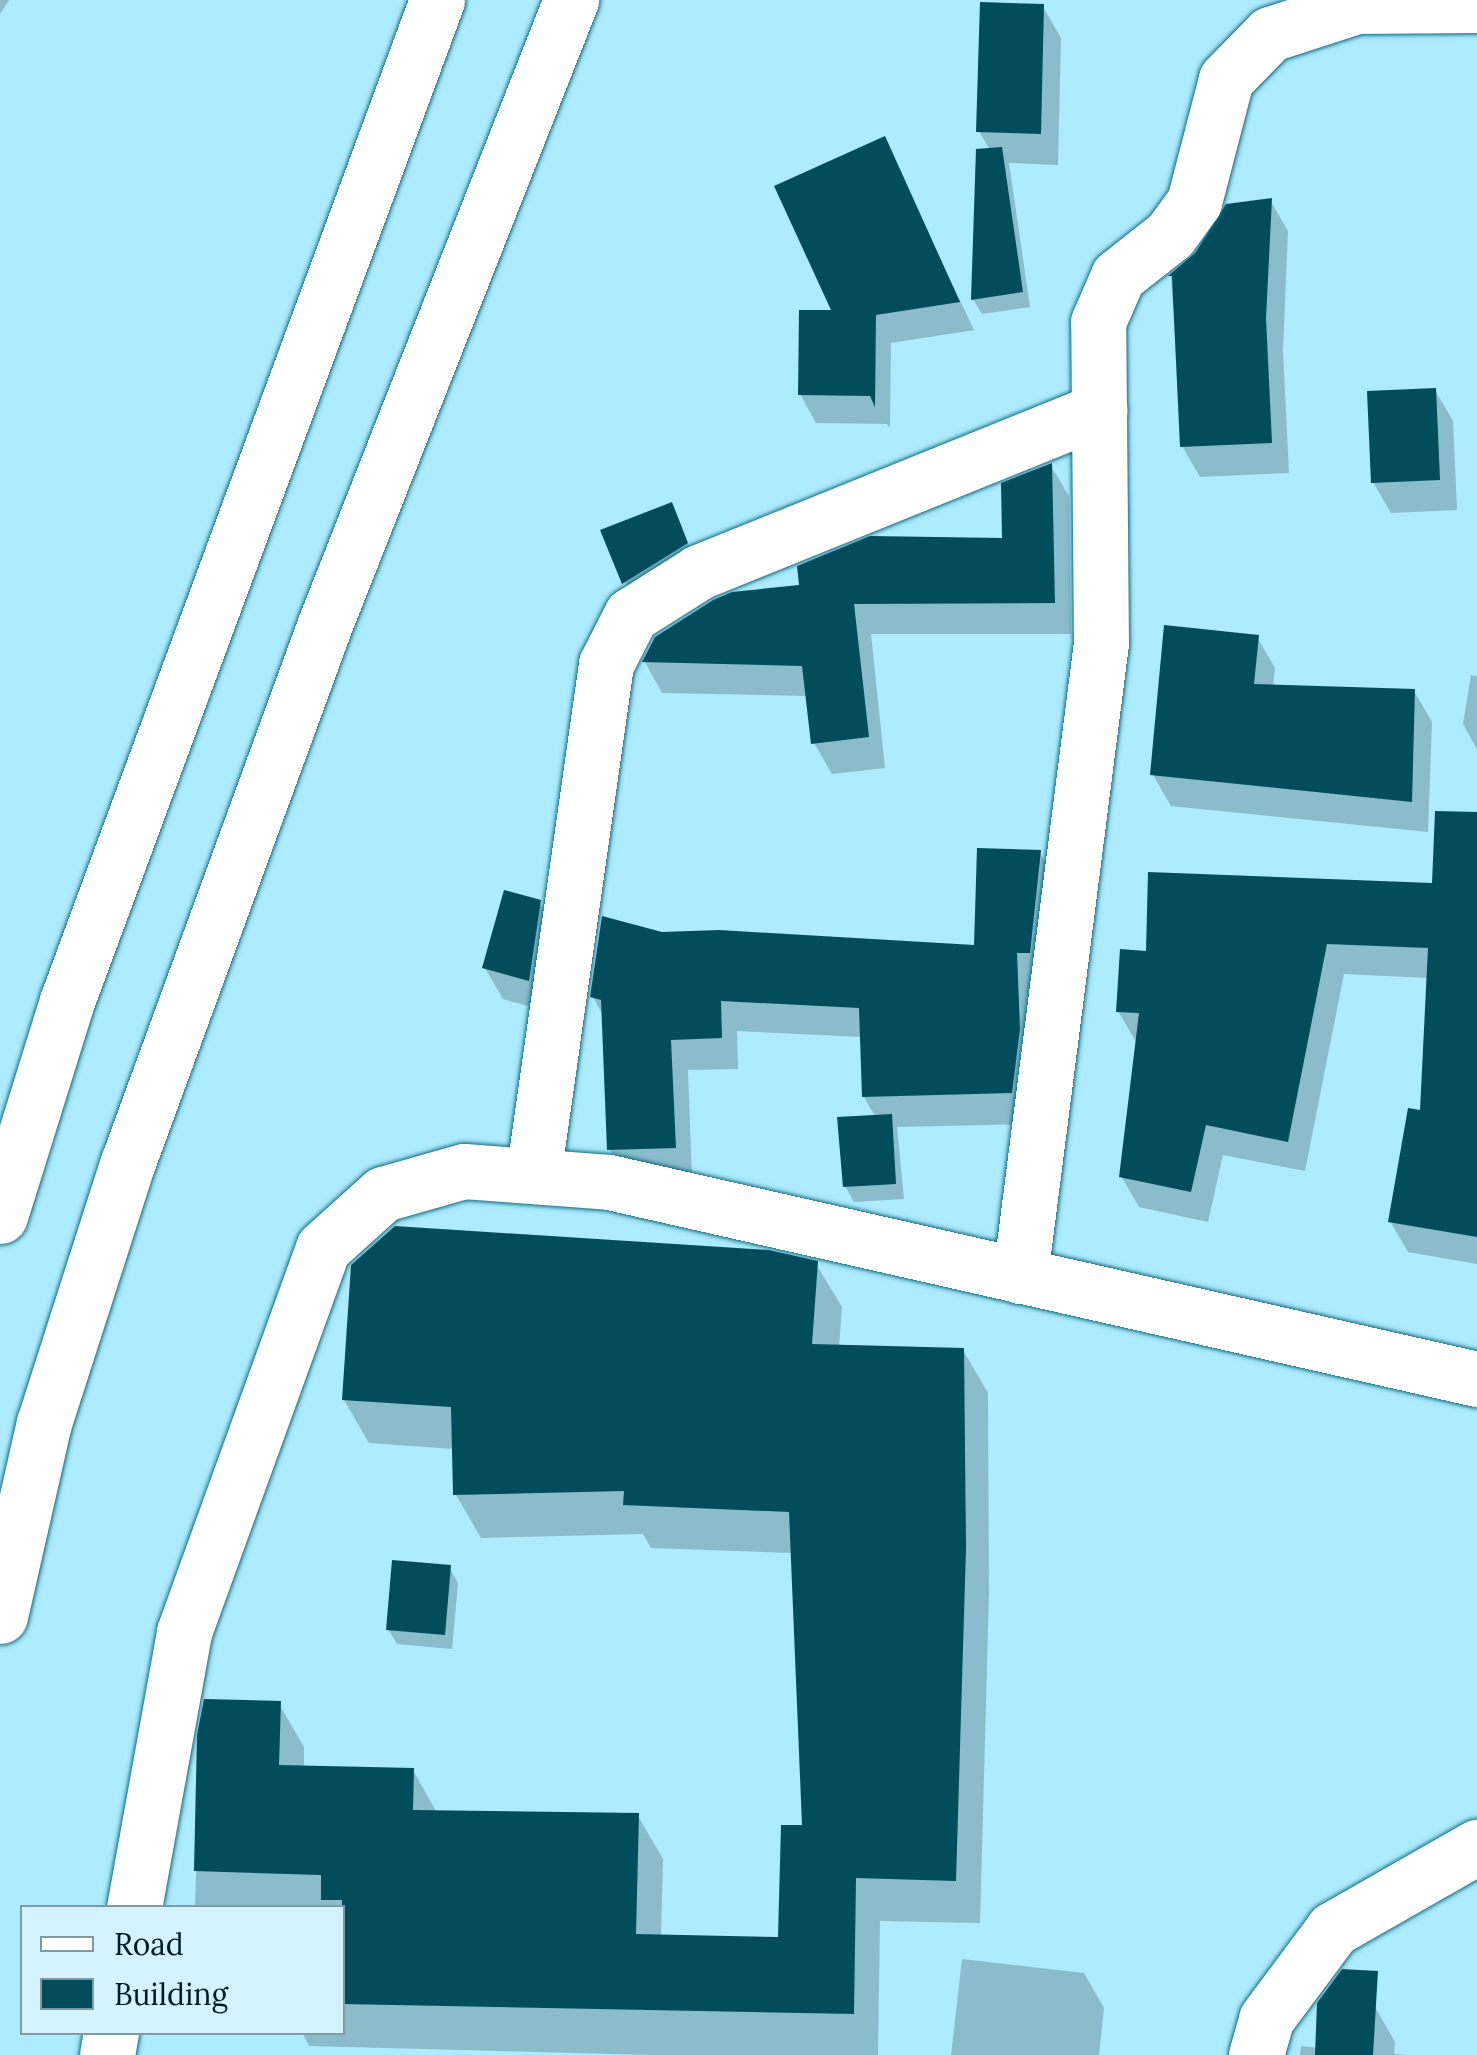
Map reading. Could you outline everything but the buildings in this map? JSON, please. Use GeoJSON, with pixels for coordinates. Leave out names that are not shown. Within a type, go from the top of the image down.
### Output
{"type":"FeatureCollection","features":[{"type":"Feature","properties":{"kind":"street"},"geometry":{"type":"LineString","coordinates":[[0,1216],[67,1001],[436,0]]}},
{"type":"Feature","properties":{"kind":"street"},"geometry":{"type":"LineString","coordinates":[[0,1616],[44,1422],[128,1162],[325,624],[572,0]]}},
{"type":"Feature","properties":{"kind":"street"},"geometry":{"type":"LineString","coordinates":[[1020,1276],[1101,643],[1098,322],[1118,276],[1170,234],[1194,202],[1226,79],[1270,34],[1357,6],[1477,5]]}},
{"type":"Feature","properties":{"kind":"street"},"geometry":{"type":"LineString","coordinates":[[533,1176],[606,664],[630,615],[699,572],[1099,410]]}},
{"type":"Feature","properties":{"kind":"street"},"geometry":{"type":"LineString","coordinates":[[135,1905],[184,1632],[323,1248],[383,1194],[464,1171],[608,1182],[1477,1379]]}},
{"type":"Feature","properties":{"kind":"street"},"geometry":{"type":"LineString","coordinates":[[1256,2055],[1266,2019],[1333,1930],[1477,1847]]}}]}
